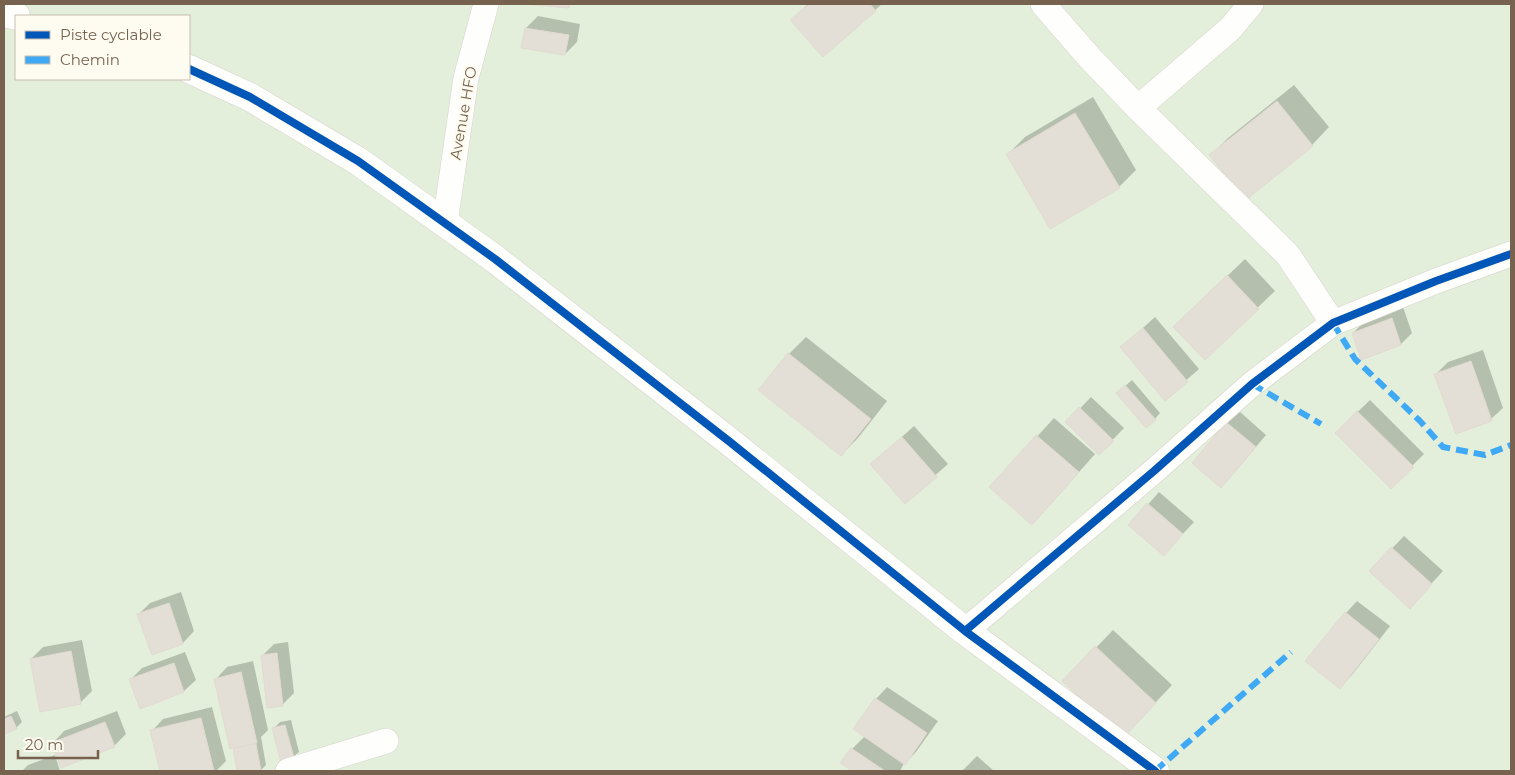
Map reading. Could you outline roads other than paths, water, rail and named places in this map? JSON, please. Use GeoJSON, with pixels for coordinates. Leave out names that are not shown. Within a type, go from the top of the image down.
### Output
{"type":"FeatureCollection","features":[{"type":"Feature","properties":{"kind":"street","name":"Avenue HFO"},"geometry":{"type":"LineString","coordinates":[[445,222],[466,78],[486,4]]}},
{"type":"Feature","properties":{"kind":"street"},"geometry":{"type":"LineString","coordinates":[[1043,4],[1089,57],[1138,108],[1288,255],[1333,324]]}},
{"type":"Feature","properties":{"kind":"street"},"geometry":{"type":"LineString","coordinates":[[1138,108],[1230,29],[1251,4]]}},
{"type":"Feature","properties":{"kind":"street"},"geometry":{"type":"LineString","coordinates":[[190,69],[250,97],[358,161],[445,222],[722,436],[965,631],[1155,771]]}},
{"type":"Feature","properties":{"kind":"street"},"geometry":{"type":"LineString","coordinates":[[965,631],[1154,471],[1252,384],[1333,324],[1418,288],[1511,254]]}},
{"type":"Feature","properties":{"kind":"street"},"geometry":{"type":"LineString","coordinates":[[288,771],[386,741]]}}]}
